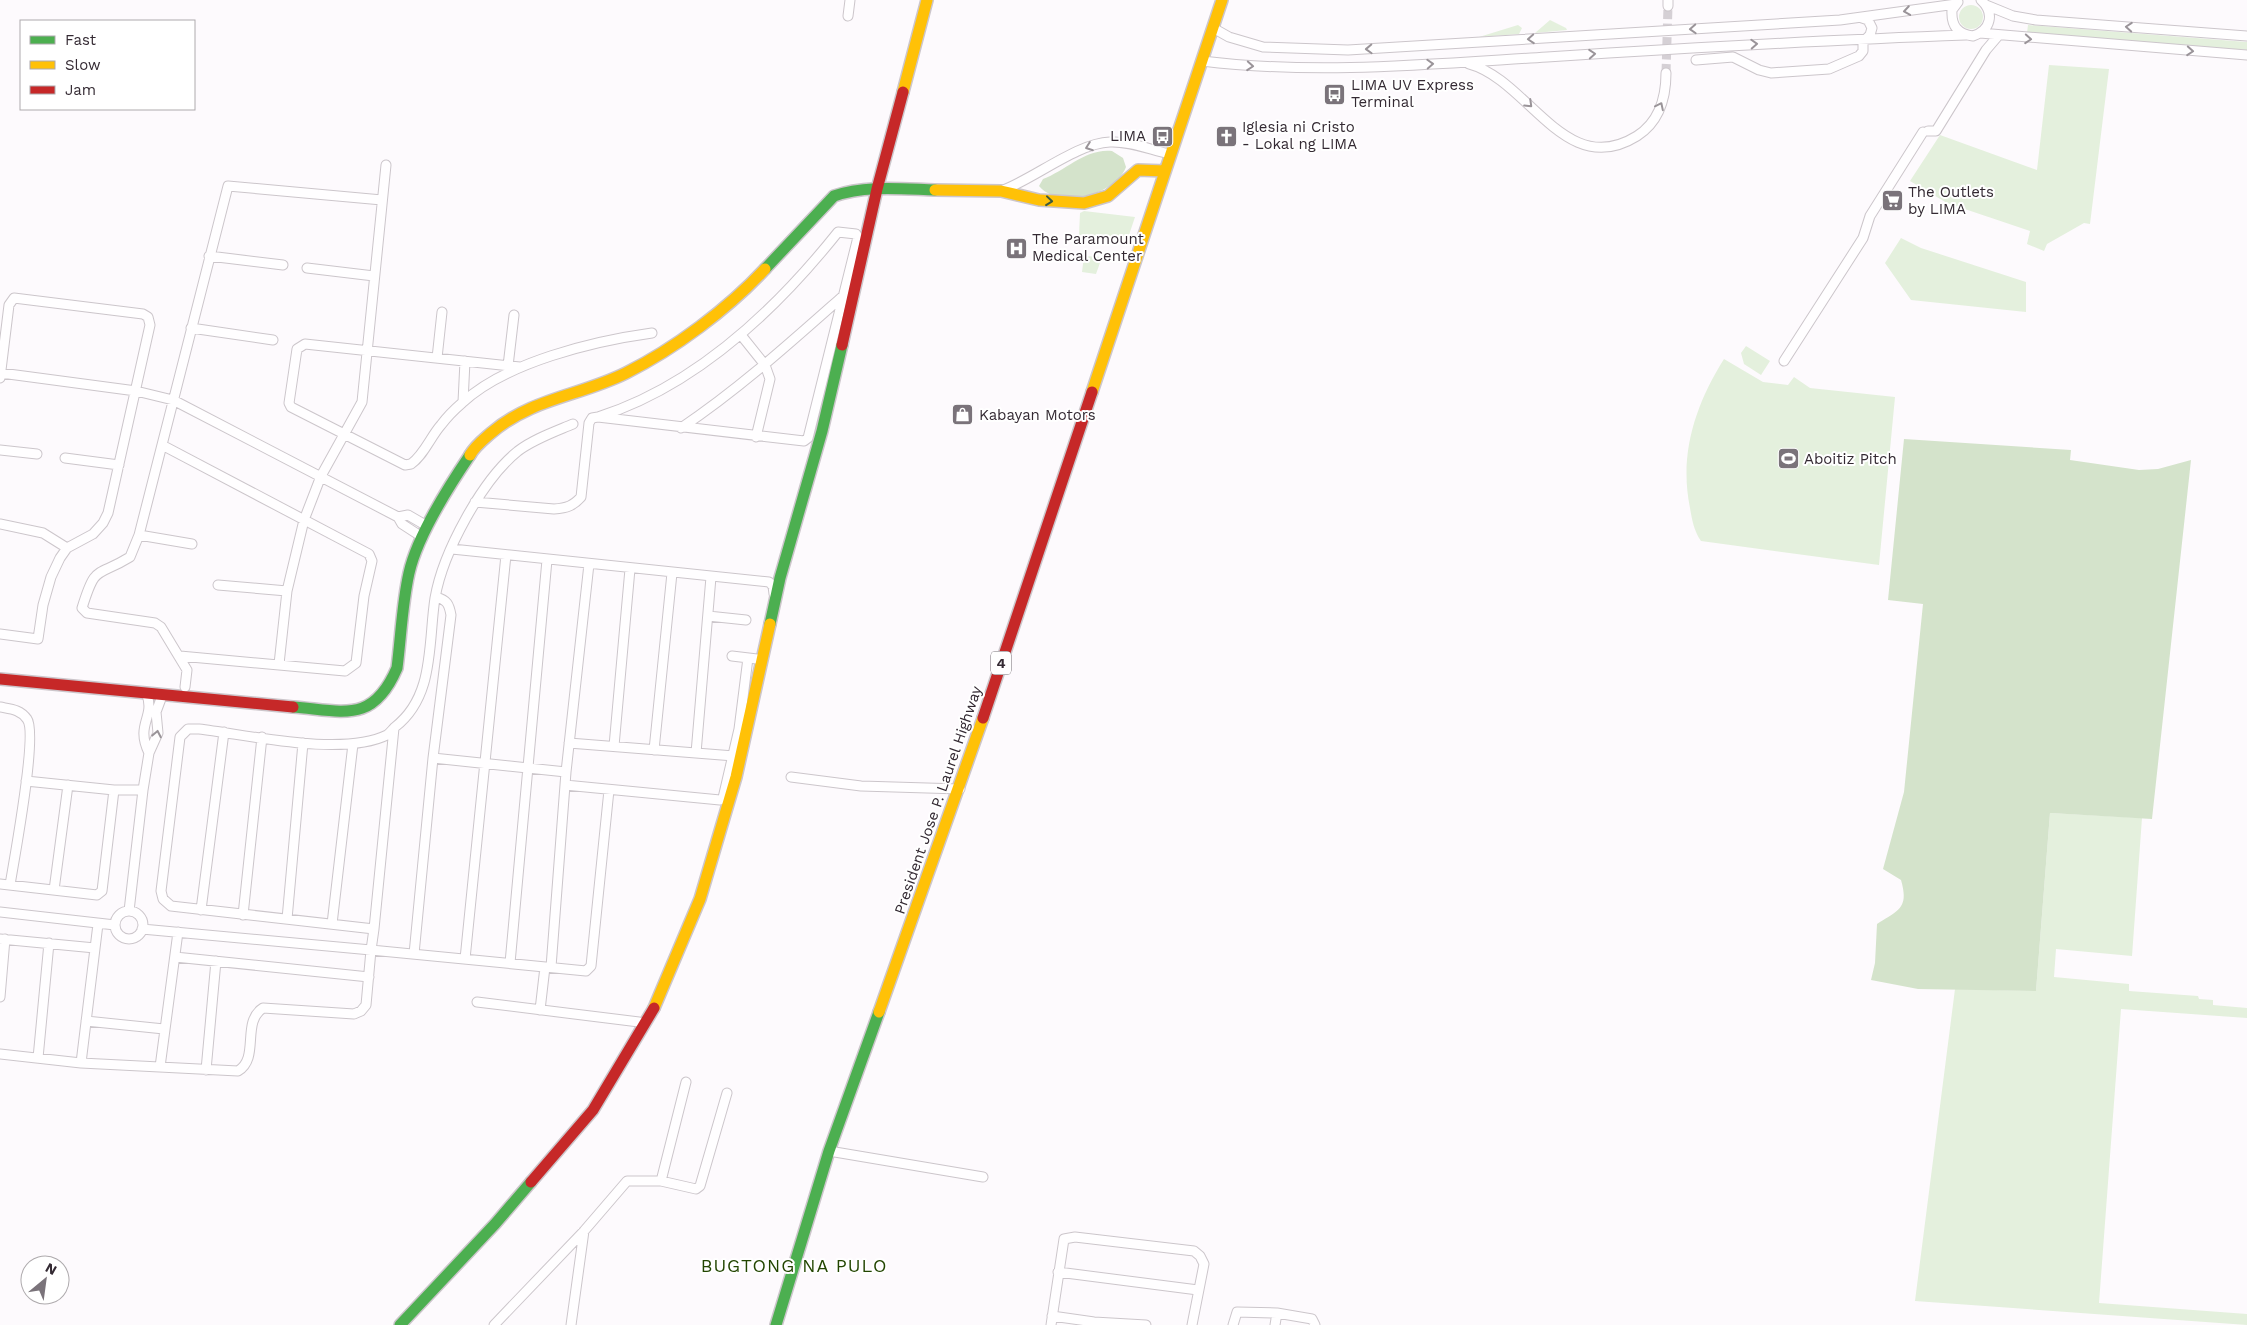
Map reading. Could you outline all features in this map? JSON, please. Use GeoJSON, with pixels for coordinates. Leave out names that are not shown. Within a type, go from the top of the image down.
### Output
{"type":"FeatureCollection","features":[{"type":"Feature","properties":{"kind":"main road"},"geometry":{"type":"LineString","coordinates":[[400,1325],[495,1224],[593,1110],[652,1012],[696,908],[736,777],[780,578],[822,430],[877,189],[927,0]]}},
{"type":"Feature","properties":{"kind":"main road","name":"President Jose P. Laurel Highway"},"geometry":{"type":"LineString","coordinates":[[776,1325],[829,1151],[960,789],[1222,0]]}},
{"type":"Feature","properties":{"kind":"main road"},"geometry":{"type":"LineString","coordinates":[[0,679],[147,695],[353,712],[375,703],[386,692],[397,668],[409,574],[425,532],[448,487],[474,448],[504,423],[536,405],[624,374],[677,344],[755,280],[834,196],[845,192],[877,189],[1001,191],[1039,200],[1084,203],[1108,196],[1138,170],[1165,171]]}},
{"type":"Feature","properties":{"kind":"street"},"geometry":{"type":"LineString","coordinates":[[848,16],[850,0]]}},
{"type":"Feature","properties":{"kind":"street"},"geometry":{"type":"LineString","coordinates":[[1212,28],[1229,37],[1263,47],[1329,51],[1862,18],[1958,2]]}},
{"type":"Feature","properties":{"kind":"street"},"geometry":{"type":"LineString","coordinates":[[1958,2],[1951,18],[1954,26],[1966,35]]}},
{"type":"Feature","properties":{"kind":"street"},"geometry":{"type":"LineString","coordinates":[[1980,33],[1990,21],[1983,2]]}},
{"type":"Feature","properties":{"kind":"street"},"geometry":{"type":"LineString","coordinates":[[1983,2],[2013,16],[2036,20],[2247,36]]}},
{"type":"Feature","properties":{"kind":"street"},"geometry":{"type":"LineString","coordinates":[[1696,60],[1733,57],[1759,70],[1775,74],[1829,69],[1859,56],[1863,51],[1864,40],[1870,35],[1872,28],[1868,20],[1862,18]]}},
{"type":"Feature","properties":{"kind":"street"},"geometry":{"type":"LineString","coordinates":[[1202,60],[1293,69],[1406,66],[1980,33],[1998,36],[2247,55]]}},
{"type":"Feature","properties":{"kind":"street"},"geometry":{"type":"LineString","coordinates":[[1784,361],[1863,238],[1870,216],[1926,132],[1936,131],[1986,50],[1998,36]]}},
{"type":"Feature","properties":{"kind":"street"},"geometry":{"type":"LineString","coordinates":[[1404,47],[1406,66]]}},
{"type":"Feature","properties":{"kind":"street"},"geometry":{"type":"LineString","coordinates":[[1458,63],[1474,65],[1494,75],[1517,93],[1564,136],[1585,145],[1596,146],[1622,143],[1640,134],[1648,126],[1664,97],[1666,73]]}},
{"type":"Feature","properties":{"kind":"street"},"geometry":{"type":"LineString","coordinates":[[1001,191],[1024,181],[1079,151],[1103,142],[1120,142],[1170,154]]}},
{"type":"Feature","properties":{"kind":"street"},"geometry":{"type":"LineString","coordinates":[[280,664],[287,591],[304,520],[321,476],[362,402],[386,165]]}},
{"type":"Feature","properties":{"kind":"street"},"geometry":{"type":"LineString","coordinates":[[185,687],[187,670],[161,626],[87,614],[82,608],[97,572],[130,557],[139,535],[228,186],[382,200]]}},
{"type":"Feature","properties":{"kind":"street"},"geometry":{"type":"LineString","coordinates":[[475,502],[554,509],[568,508],[575,504],[581,497],[589,423],[598,416],[632,406],[685,376],[741,335],[803,276],[838,232],[856,234],[858,237],[808,438],[799,442],[598,416]]}},
{"type":"Feature","properties":{"kind":"street"},"geometry":{"type":"LineString","coordinates":[[209,256],[283,265]]}},
{"type":"Feature","properties":{"kind":"street"},"geometry":{"type":"LineString","coordinates":[[307,268],[374,276]]}},
{"type":"Feature","properties":{"kind":"street"},"geometry":{"type":"LineString","coordinates":[[681,428],[715,405],[765,365],[843,296]]}},
{"type":"Feature","properties":{"kind":"street"},"geometry":{"type":"LineString","coordinates":[[0,378],[9,305],[14,298],[19,297],[143,314],[148,317],[150,325],[136,391],[119,466],[103,523],[93,534],[67,548],[51,577],[43,605],[38,639],[0,634]]}},
{"type":"Feature","properties":{"kind":"street"},"geometry":{"type":"LineString","coordinates":[[437,358],[442,312]]}},
{"type":"Feature","properties":{"kind":"street"},"geometry":{"type":"LineString","coordinates":[[508,366],[514,315]]}},
{"type":"Feature","properties":{"kind":"street"},"geometry":{"type":"LineString","coordinates":[[191,328],[273,340]]}},
{"type":"Feature","properties":{"kind":"street"},"geometry":{"type":"LineString","coordinates":[[520,367],[304,344],[297,349],[290,405],[405,465],[411,464],[441,424],[463,402],[485,385],[520,367],[618,338],[652,333]]}},
{"type":"Feature","properties":{"kind":"street"},"geometry":{"type":"LineString","coordinates":[[741,335],[765,365],[770,379],[756,437]]}},
{"type":"Feature","properties":{"kind":"street"},"geometry":{"type":"LineString","coordinates":[[463,402],[465,361]]}},
{"type":"Feature","properties":{"kind":"street"},"geometry":{"type":"LineString","coordinates":[[1,373],[136,391],[173,400],[398,517],[402,524],[425,532]]}},
{"type":"Feature","properties":{"kind":"street"},"geometry":{"type":"LineString","coordinates":[[632,406],[636,422]]}},
{"type":"Feature","properties":{"kind":"street"},"geometry":{"type":"LineString","coordinates":[[374,929],[171,906],[163,899],[161,891],[180,736],[188,729],[303,743],[352,744],[388,734],[402,723],[418,701],[425,684],[436,597],[452,549],[475,502],[501,466],[519,450],[538,439],[572,424]]}},
{"type":"Feature","properties":{"kind":"street"},"geometry":{"type":"LineString","coordinates":[[162,445],[369,554],[371,558],[364,596],[356,663],[345,671],[180,656]]}},
{"type":"Feature","properties":{"kind":"street"},"geometry":{"type":"LineString","coordinates":[[0,450],[37,454]]}},
{"type":"Feature","properties":{"kind":"street"},"geometry":{"type":"LineString","coordinates":[[65,458],[119,466]]}},
{"type":"Feature","properties":{"kind":"street"},"geometry":{"type":"LineString","coordinates":[[0,524],[43,533],[67,548]]}},
{"type":"Feature","properties":{"kind":"street"},"geometry":{"type":"LineString","coordinates":[[139,535],[192,544]]}},
{"type":"Feature","properties":{"kind":"street"},"geometry":{"type":"LineString","coordinates":[[452,549],[769,582],[774,586],[769,611]]}},
{"type":"Feature","properties":{"kind":"street"},"geometry":{"type":"LineString","coordinates":[[465,959],[506,555]]}},
{"type":"Feature","properties":{"kind":"street"},"geometry":{"type":"LineString","coordinates":[[510,964],[546,560]]}},
{"type":"Feature","properties":{"kind":"street"},"geometry":{"type":"LineString","coordinates":[[540,1010],[548,967],[566,772],[589,564]]}},
{"type":"Feature","properties":{"kind":"street"},"geometry":{"type":"LineString","coordinates":[[614,746],[630,568]]}},
{"type":"Feature","properties":{"kind":"street"},"geometry":{"type":"LineString","coordinates":[[654,750],[672,573]]}},
{"type":"Feature","properties":{"kind":"street"},"geometry":{"type":"LineString","coordinates":[[696,753],[711,577]]}},
{"type":"Feature","properties":{"kind":"street"},"geometry":{"type":"LineString","coordinates":[[218,585],[287,591]]}},
{"type":"Feature","properties":{"kind":"street"},"geometry":{"type":"LineString","coordinates":[[414,954],[433,758],[451,615],[450,605],[436,597]]}},
{"type":"Feature","properties":{"kind":"street"},"geometry":{"type":"LineString","coordinates":[[708,616],[746,620]]}},
{"type":"Feature","properties":{"kind":"street"},"geometry":{"type":"LineString","coordinates":[[565,785],[720,800],[723,798],[734,756],[752,658],[732,656]]}},
{"type":"Feature","properties":{"kind":"street"},"geometry":{"type":"LineString","coordinates":[[425,684],[442,686]]}},
{"type":"Feature","properties":{"kind":"street"},"geometry":{"type":"LineString","coordinates":[[147,695],[150,704],[142,732],[142,740],[148,753]]}},
{"type":"Feature","properties":{"kind":"street"},"geometry":{"type":"LineString","coordinates":[[129,911],[148,753],[158,733],[156,712],[162,696]]}},
{"type":"Feature","properties":{"kind":"street"},"geometry":{"type":"LineString","coordinates":[[0,707],[20,712],[29,720],[30,733],[26,781],[10,885]]}},
{"type":"Feature","properties":{"kind":"street"},"geometry":{"type":"LineString","coordinates":[[0,1054],[81,1063],[238,1071],[243,1069],[247,1062],[252,1020],[255,1013],[263,1008],[354,1014],[361,1012],[366,1004],[394,728]]}},
{"type":"Feature","properties":{"kind":"street"},"geometry":{"type":"LineString","coordinates":[[201,910],[224,732]]}},
{"type":"Feature","properties":{"kind":"street"},"geometry":{"type":"LineString","coordinates":[[243,915],[262,737]]}},
{"type":"Feature","properties":{"kind":"street"},"geometry":{"type":"LineString","coordinates":[[287,919],[303,743]]}},
{"type":"Feature","properties":{"kind":"street"},"geometry":{"type":"LineString","coordinates":[[569,743],[734,756]]}},
{"type":"Feature","properties":{"kind":"street"},"geometry":{"type":"LineString","coordinates":[[332,924],[352,744]]}},
{"type":"Feature","properties":{"kind":"street"},"geometry":{"type":"LineString","coordinates":[[433,758],[566,772]]}},
{"type":"Feature","properties":{"kind":"street"},"geometry":{"type":"LineString","coordinates":[[792,777],[861,786],[960,789]]}},
{"type":"Feature","properties":{"kind":"street"},"geometry":{"type":"LineString","coordinates":[[26,781],[114,790],[143,790]]}},
{"type":"Feature","properties":{"kind":"street"},"geometry":{"type":"LineString","coordinates":[[54,890],[68,785]]}},
{"type":"Feature","properties":{"kind":"street"},"geometry":{"type":"LineString","coordinates":[[0,884],[97,895],[102,890],[114,790]]}},
{"type":"Feature","properties":{"kind":"street"},"geometry":{"type":"LineString","coordinates":[[142,928],[586,971],[592,966],[608,790]]}},
{"type":"Feature","properties":{"kind":"street"},"geometry":{"type":"LineString","coordinates":[[129,911],[140,917],[142,928],[137,936],[129,938],[121,936],[115,925],[120,914],[129,911]]}},
{"type":"Feature","properties":{"kind":"street"},"geometry":{"type":"LineString","coordinates":[[0,912],[115,925]]}},
{"type":"Feature","properties":{"kind":"street"},"geometry":{"type":"LineString","coordinates":[[81,1063],[98,924]]}},
{"type":"Feature","properties":{"kind":"street"},"geometry":{"type":"LineString","coordinates":[[160,1067],[178,932]]}},
{"type":"Feature","properties":{"kind":"street"},"geometry":{"type":"LineString","coordinates":[[0,997],[3,939],[95,948]]}},
{"type":"Feature","properties":{"kind":"street"},"geometry":{"type":"LineString","coordinates":[[38,1058],[49,943]]}},
{"type":"Feature","properties":{"kind":"street"},"geometry":{"type":"LineString","coordinates":[[175,957],[369,977]]}},
{"type":"Feature","properties":{"kind":"street"},"geometry":{"type":"LineString","coordinates":[[206,1070],[216,961]]}},
{"type":"Feature","properties":{"kind":"street"},"geometry":{"type":"LineString","coordinates":[[477,1002],[639,1022]]}},
{"type":"Feature","properties":{"kind":"street"},"geometry":{"type":"LineString","coordinates":[[86,1021],[164,1029]]}},
{"type":"Feature","properties":{"kind":"street"},"geometry":{"type":"LineString","coordinates":[[661,1181],[686,1082]]}},
{"type":"Feature","properties":{"kind":"street"},"geometry":{"type":"LineString","coordinates":[[494,1325],[584,1231],[627,1181],[661,1181],[696,1189],[700,1186],[727,1093]]}},
{"type":"Feature","properties":{"kind":"street"},"geometry":{"type":"LineString","coordinates":[[829,1151],[983,1178]]}},
{"type":"Feature","properties":{"kind":"street"},"geometry":{"type":"LineString","coordinates":[[571,1325],[584,1231]]}},
{"type":"Feature","properties":{"kind":"street"},"geometry":{"type":"LineString","coordinates":[[1146,1325],[1052,1320],[1064,1239],[1075,1237],[1194,1251],[1200,1256],[1204,1264],[1192,1325]]}},
{"type":"Feature","properties":{"kind":"street"},"geometry":{"type":"LineString","coordinates":[[1058,1272],[1198,1290]]}},
{"type":"Feature","properties":{"kind":"street"},"geometry":{"type":"LineString","coordinates":[[1233,1325],[1237,1312],[1277,1313],[1312,1319],[1315,1325]]}},
{"type":"Feature","properties":{"kind":"street"},"geometry":{"type":"LineString","coordinates":[[1275,1325],[1277,1313]]}},
{"type":"Feature","properties":{"kind":"green space"},"geometry":{"type":"Polygon","coordinates":[[[1971,5],[1976,6],[1982,12],[1982,22],[1976,28],[1971,29],[1966,28],[1960,22],[1959,17],[1960,12],[1966,6],[1971,5]]]}},
{"type":"Feature","properties":{"kind":"green space"},"geometry":{"type":"Polygon","coordinates":[[[1550,20],[1567,30],[1535,33],[1550,20]]]}},
{"type":"Feature","properties":{"kind":"green space"},"geometry":{"type":"Polygon","coordinates":[[[1518,25],[1522,28],[1519,34],[1479,37],[1518,25]]]}},
{"type":"Feature","properties":{"kind":"green space"},"geometry":{"type":"Polygon","coordinates":[[[2028,25],[2247,42],[2247,50],[2027,33],[2028,25]]]}},
{"type":"Feature","properties":{"kind":"green space"},"geometry":{"type":"Polygon","coordinates":[[[2049,65],[2109,69],[2090,224],[2084,223],[2047,244],[2044,251],[2027,244],[2030,231],[1947,203],[1910,181],[1940,135],[2037,170],[2049,65]]]}},
{"type":"Feature","properties":{"kind":"green space"},"geometry":{"type":"Polygon","coordinates":[[[1102,151],[1112,151],[1123,158],[1126,167],[1120,177],[1098,192],[1072,198],[1059,197],[1047,193],[1039,186],[1043,179],[1085,156],[1102,151]]]}},
{"type":"Feature","properties":{"kind":"green space"},"geometry":{"type":"Polygon","coordinates":[[[1084,211],[1135,217],[1128,238],[1079,235],[1080,213],[1084,211]]]}},
{"type":"Feature","properties":{"kind":"green space"},"geometry":{"type":"Polygon","coordinates":[[[1901,238],[1921,248],[2026,282],[2026,312],[1911,300],[1885,263],[1901,238]]]}},
{"type":"Feature","properties":{"kind":"green space"},"geometry":{"type":"Polygon","coordinates":[[[1084,256],[1102,257],[1096,274],[1082,272],[1084,256]]]}},
{"type":"Feature","properties":{"kind":"green space"},"geometry":{"type":"Polygon","coordinates":[[[1746,346],[1770,361],[1761,375],[1744,364],[1741,353],[1746,346]]]}},
{"type":"Feature","properties":{"kind":"green space","name":"Aboitiz Pitch"},"geometry":{"type":"Polygon","coordinates":[[[1724,359],[1763,382],[1788,385],[1794,377],[1810,388],[1895,397],[1879,565],[1701,541],[1693,521],[1687,488],[1688,450],[1692,431],[1705,394],[1724,359]]]}},
{"type":"Feature","properties":{"kind":"green space"},"geometry":{"type":"Polygon","coordinates":[[[1904,439],[2071,450],[2070,460],[2139,470],[2158,469],[2191,460],[2152,819],[2050,813],[2036,991],[1918,989],[1871,980],[1875,963],[1877,924],[1900,907],[1904,897],[1901,880],[1883,869],[1904,792],[1923,604],[1888,600],[1904,439]]]}},
{"type":"Feature","properties":{"kind":"green space"},"geometry":{"type":"Polygon","coordinates":[[[2050,813],[2142,818],[2132,956],[2056,949],[2054,977],[2129,984],[2129,991],[2198,996],[2199,999],[2213,1000],[2213,1005],[2247,1008],[2247,1018],[2121,1009],[2099,1303],[2247,1314],[2247,1325],[1915,1301],[1955,989],[2036,991],[2050,813]]]}},
{"type":"Feature","properties":{"kind":"tunnel"},"geometry":{"type":"LineString","coordinates":[[1666,73],[1668,6]]}},
{"type":"Feature","properties":{"kind":"traffic: fast"},"geometry":{"type":"LineString","coordinates":[[765,269],[834,196],[871,189],[935,190]]}},
{"type":"Feature","properties":{"kind":"traffic: fast"},"geometry":{"type":"LineString","coordinates":[[770,624],[780,578],[822,431],[842,345]]}},
{"type":"Feature","properties":{"kind":"traffic: fast"},"geometry":{"type":"LineString","coordinates":[[293,707],[342,711],[355,710],[367,706],[378,698],[388,686],[397,668],[405,597],[413,559],[426,528],[470,455]]}},
{"type":"Feature","properties":{"kind":"traffic: fast"},"geometry":{"type":"LineString","coordinates":[[776,1325],[829,1151],[879,1012]]}},
{"type":"Feature","properties":{"kind":"traffic: fast"},"geometry":{"type":"LineString","coordinates":[[400,1325],[495,1224],[531,1182]]}},
{"type":"Feature","properties":{"kind":"traffic: slow"},"geometry":{"type":"LineString","coordinates":[[903,92],[927,0]]}},
{"type":"Feature","properties":{"kind":"traffic: slow"},"geometry":{"type":"LineString","coordinates":[[1092,392],[1222,0]]}},
{"type":"Feature","properties":{"kind":"traffic: slow"},"geometry":{"type":"LineString","coordinates":[[935,190],[1001,191],[1039,200],[1084,203],[1108,196],[1138,170],[1165,171]]}},
{"type":"Feature","properties":{"kind":"traffic: slow"},"geometry":{"type":"LineString","coordinates":[[470,455],[491,433],[523,412],[609,381],[663,352],[700,327],[734,299],[765,269]]}},
{"type":"Feature","properties":{"kind":"traffic: slow"},"geometry":{"type":"LineString","coordinates":[[654,1008],[700,899],[736,777],[770,624]]}},
{"type":"Feature","properties":{"kind":"traffic: slow"},"geometry":{"type":"LineString","coordinates":[[879,1012],[983,718]]}},
{"type":"Feature","properties":{"kind":"traffic: jam"},"geometry":{"type":"LineString","coordinates":[[842,345],[877,189],[903,92]]}},
{"type":"Feature","properties":{"kind":"traffic: jam"},"geometry":{"type":"LineString","coordinates":[[983,718],[1092,392]]}},
{"type":"Feature","properties":{"kind":"traffic: jam"},"geometry":{"type":"LineString","coordinates":[[0,679],[293,707]]}},
{"type":"Feature","properties":{"kind":"traffic: jam"},"geometry":{"type":"LineString","coordinates":[[531,1182],[593,1110],[654,1008]]}},
{"type":"Feature","properties":{"kind":"place","name":"LIMA UV Express Terminal"},"geometry":{"type":"Point","coordinates":[1335,94]}},
{"type":"Feature","properties":{"kind":"place","name":"LIMA"},"geometry":{"type":"Point","coordinates":[1162,136]}},
{"type":"Feature","properties":{"kind":"place","name":"Iglesia ni Cristo - Lokal ng LIMA"},"geometry":{"type":"Point","coordinates":[1226,136]}},
{"type":"Feature","properties":{"kind":"place","name":"The Outlets by LIMA"},"geometry":{"type":"Point","coordinates":[1892,201]}},
{"type":"Feature","properties":{"kind":"place","name":"The Paramount Medical Center"},"geometry":{"type":"Point","coordinates":[1016,248]}},
{"type":"Feature","properties":{"kind":"place","name":"Kabayan Motors"},"geometry":{"type":"Point","coordinates":[963,415]}},
{"type":"Feature","properties":{"kind":"place","name":"Aboitiz Pitch"},"geometry":{"type":"Point","coordinates":[1788,459]}},
{"type":"Feature","properties":{"kind":"district","name":"BUGTONG NA PULO"},"geometry":{"type":"Point","coordinates":[794,1265]}}]}
